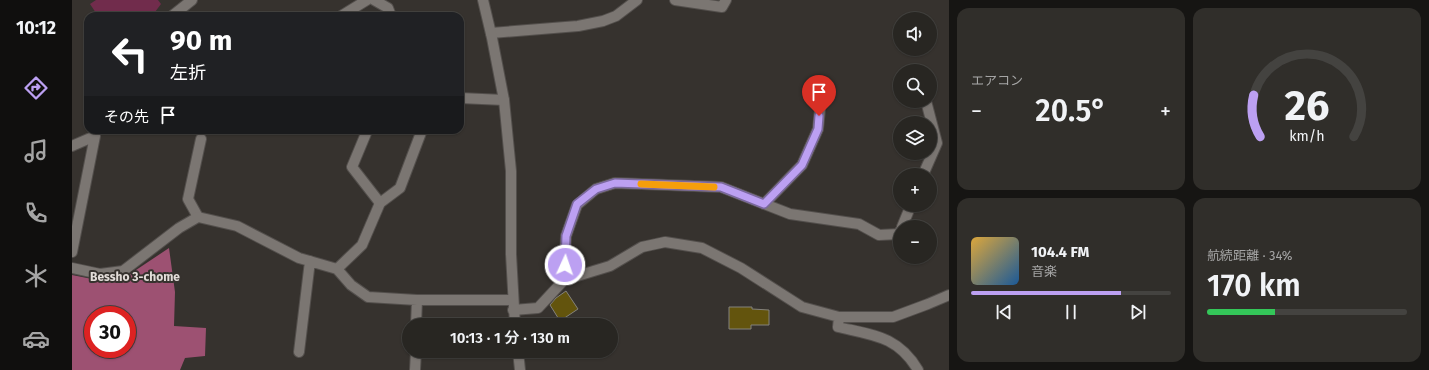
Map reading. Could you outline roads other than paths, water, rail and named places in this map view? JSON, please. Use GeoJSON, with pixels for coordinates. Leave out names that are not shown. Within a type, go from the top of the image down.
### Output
{"type":"FeatureCollection","features":[{"type":"Feature","properties":{"kind":"street"},"geometry":{"type":"LineString","coordinates":[[177,12],[192,0]]}},
{"type":"Feature","properties":{"kind":"street"},"geometry":{"type":"LineString","coordinates":[[348,12],[367,0]]}},
{"type":"Feature","properties":{"kind":"street"},"geometry":{"type":"LineString","coordinates":[[374,0],[388,8],[390,12]]}},
{"type":"Feature","properties":{"kind":"street"},"geometry":{"type":"LineString","coordinates":[[483,0],[504,100],[511,171],[511,254],[514,318]]}},
{"type":"Feature","properties":{"kind":"street"},"geometry":{"type":"LineString","coordinates":[[491,33],[578,26],[616,16],[637,0]]}},
{"type":"Feature","properties":{"kind":"street"},"geometry":{"type":"LineString","coordinates":[[675,0],[722,6],[726,0]]}},
{"type":"Feature","properties":{"kind":"street"},"geometry":{"type":"LineString","coordinates":[[764,204],[802,165],[818,129],[822,89]]}},
{"type":"Feature","properties":{"kind":"street"},"geometry":{"type":"LineString","coordinates":[[464,98],[504,100]]}},
{"type":"Feature","properties":{"kind":"street"},"geometry":{"type":"LineString","coordinates":[[926,168],[936,142],[928,108]]}},
{"type":"Feature","properties":{"kind":"street"},"geometry":{"type":"LineString","coordinates":[[366,134],[352,167],[380,203]]}},
{"type":"Feature","properties":{"kind":"street"},"geometry":{"type":"LineString","coordinates":[[337,269],[362,244],[380,203],[400,188],[420,134]]}},
{"type":"Feature","properties":{"kind":"street"},"geometry":{"type":"LineString","coordinates":[[72,146],[95,136],[72,252]]}},
{"type":"Feature","properties":{"kind":"street"},"geometry":{"type":"LineString","coordinates":[[198,217],[188,199],[201,139]]}},
{"type":"Feature","properties":{"kind":"street"},"geometry":{"type":"LineString","coordinates":[[564,280],[566,236],[577,204],[596,189],[615,183],[721,187],[790,214],[859,224],[879,235],[893,234]]}},
{"type":"Feature","properties":{"kind":"street"},"geometry":{"type":"LineString","coordinates":[[72,268],[100,274],[122,271],[179,228],[198,217],[237,226],[299,258],[337,269],[351,285],[368,298],[513,305],[538,308],[564,280],[610,266],[642,247],[665,242],[702,248],[741,268],[802,307],[839,317],[893,317],[949,295]]}},
{"type":"Feature","properties":{"kind":"street"},"geometry":{"type":"LineString","coordinates":[[299,352],[310,261]]}},
{"type":"Feature","properties":{"kind":"street"},"geometry":{"type":"LineString","coordinates":[[416,318],[417,300]]}},
{"type":"Feature","properties":{"kind":"street"},"geometry":{"type":"LineString","coordinates":[[839,317],[838,327],[882,338],[898,346],[918,370]]}},
{"type":"Feature","properties":{"kind":"street"},"geometry":{"type":"LineString","coordinates":[[415,370],[416,358]]}},
{"type":"Feature","properties":{"kind":"street"},"geometry":{"type":"LineString","coordinates":[[519,358],[520,370]]}},
{"type":"Feature","properties":{"kind":"district","name":"Bessho 3-chome"},"geometry":{"type":"Point","coordinates":[135,277]}}]}
